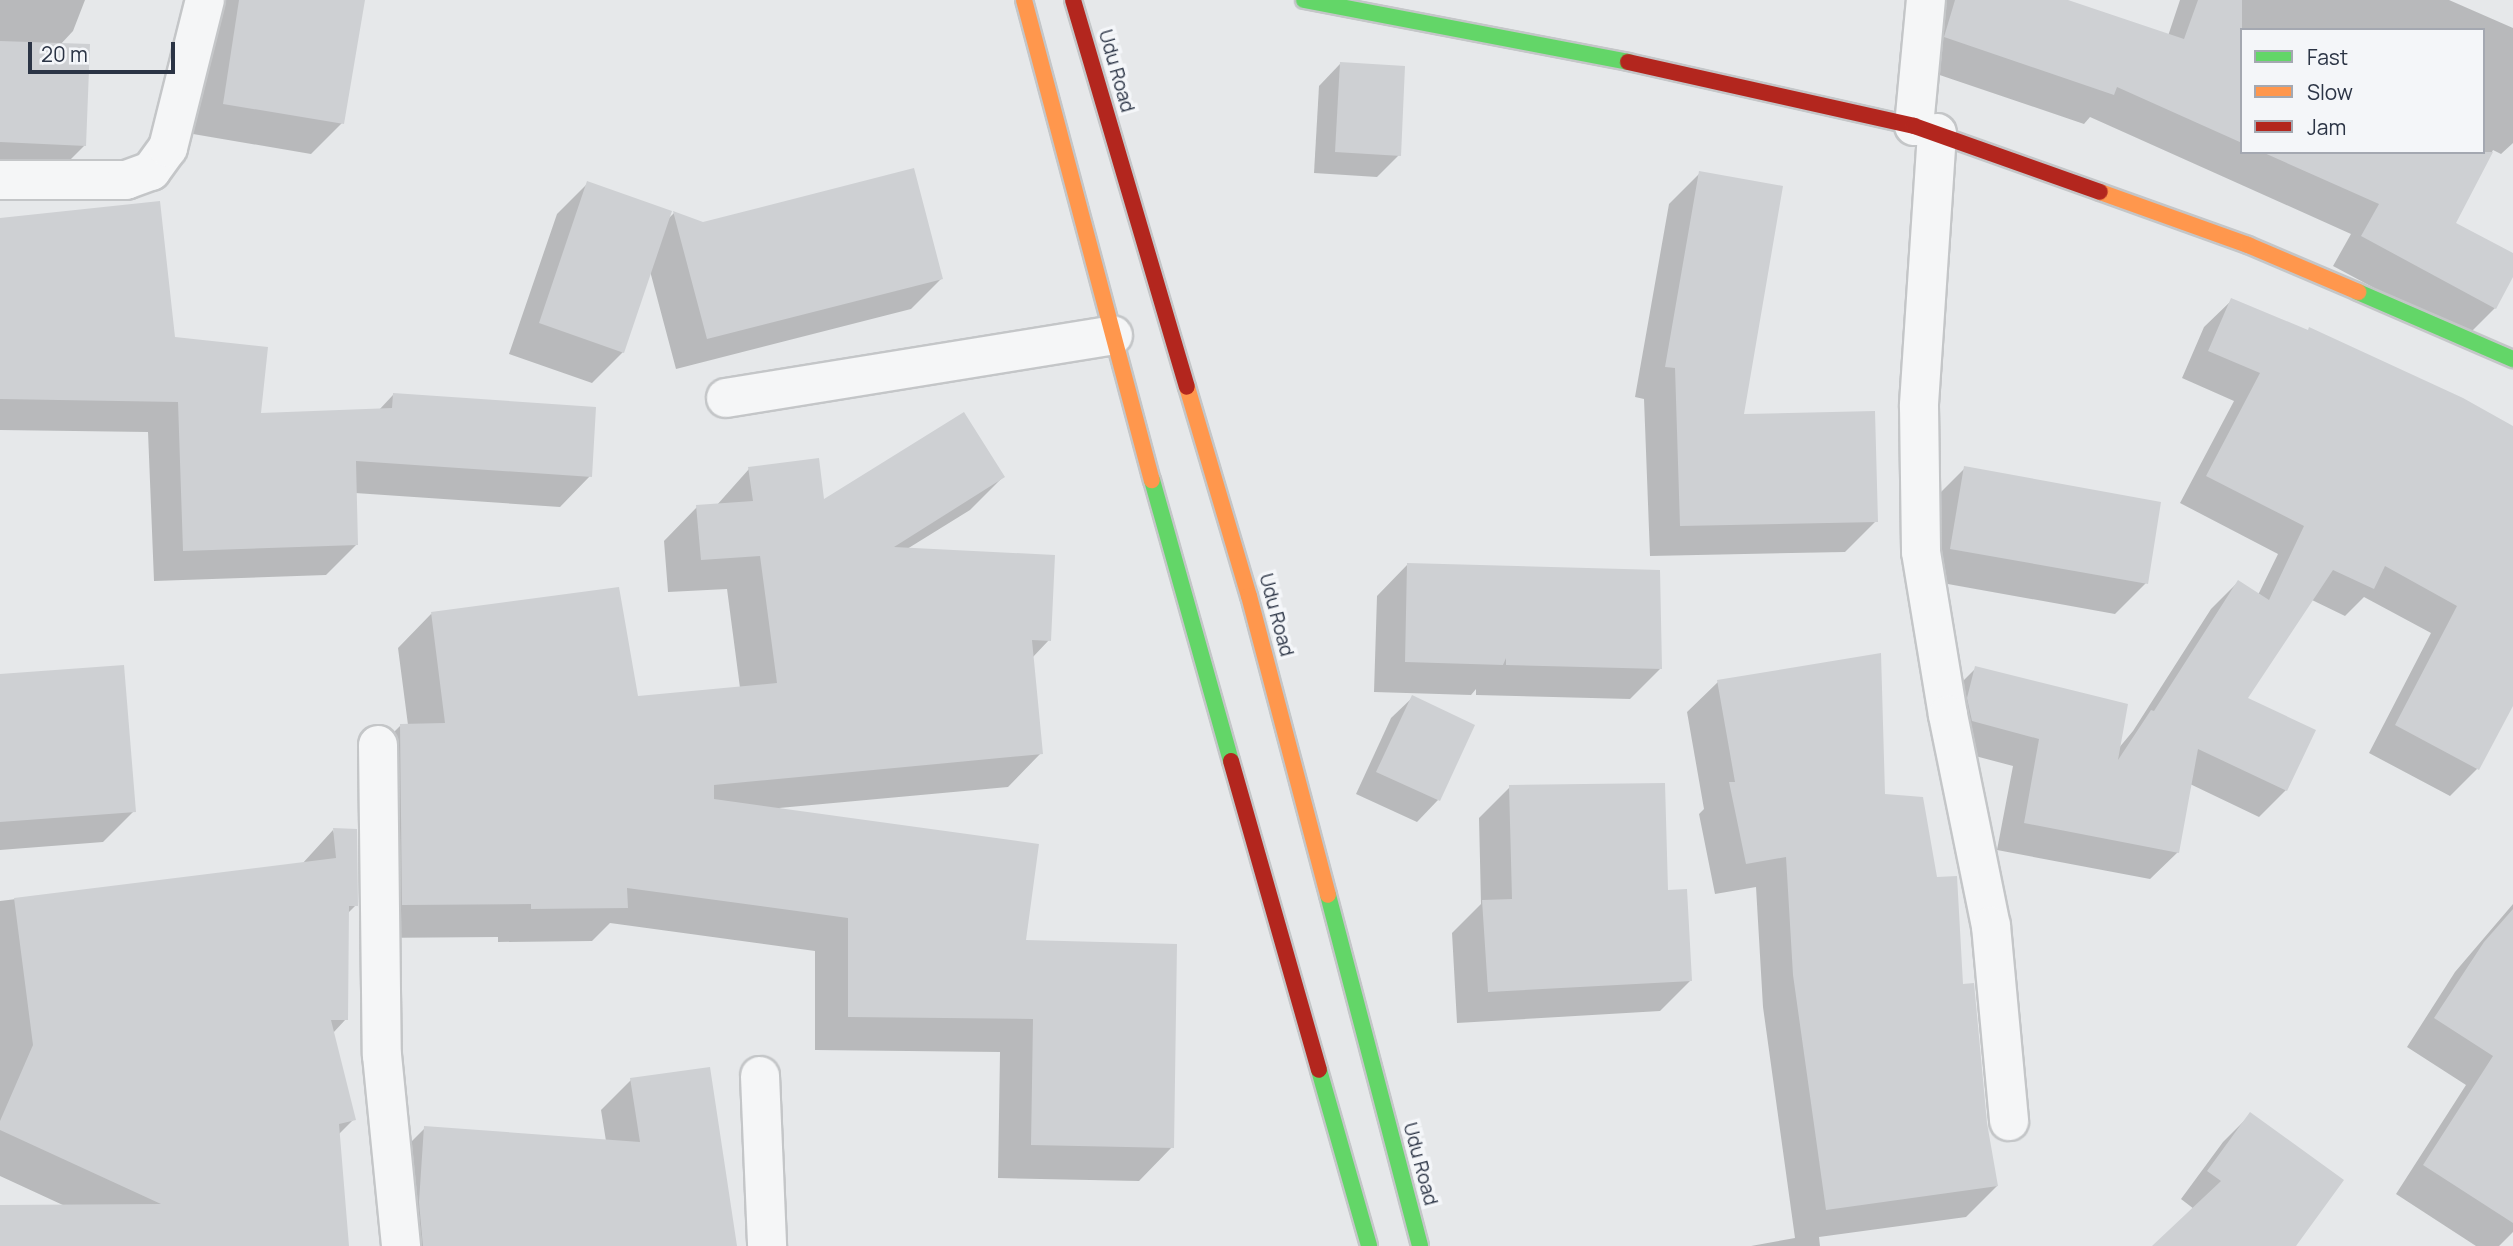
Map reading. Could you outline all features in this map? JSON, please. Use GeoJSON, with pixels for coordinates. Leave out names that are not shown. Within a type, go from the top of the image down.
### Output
{"type":"FeatureCollection","features":[{"type":"Feature","properties":{"kind":"main road"},"geometry":{"type":"LineString","coordinates":[[1024,0],[1167,535],[1369,1246]]}},
{"type":"Feature","properties":{"kind":"main road","name":"Udu Road"},"geometry":{"type":"LineString","coordinates":[[1073,0],[1249,596],[1420,1246]]}},
{"type":"Feature","properties":{"kind":"main road"},"geometry":{"type":"LineString","coordinates":[[1304,0],[1590,54],[1925,129],[2248,245],[2512,355]]}},
{"type":"Feature","properties":{"kind":"street"},"geometry":{"type":"LineString","coordinates":[[0,180],[126,180],[151,171],[168,148],[205,0]]}},
{"type":"Feature","properties":{"kind":"street"},"geometry":{"type":"LineString","coordinates":[[1926,0],[1919,406],[1921,552],[1948,715],[1991,926],[2010,1121]]}},
{"type":"Feature","properties":{"kind":"street"},"geometry":{"type":"LineString","coordinates":[[726,398],[1114,335]]}},
{"type":"Feature","properties":{"kind":"street"},"geometry":{"type":"LineString","coordinates":[[378,745],[382,1055],[401,1246]]}},
{"type":"Feature","properties":{"kind":"street"},"geometry":{"type":"LineString","coordinates":[[760,1076],[767,1246]]}},
{"type":"Feature","properties":{"kind":"building"},"geometry":{"type":"Polygon","coordinates":[[[239,0],[365,0],[344,124],[223,104],[239,0]]]}},
{"type":"Feature","properties":{"kind":"building"},"geometry":{"type":"Polygon","coordinates":[[[1955,0],[2068,0],[2184,39],[2198,0],[2242,0],[2240,142],[2117,87],[2114,95],[1944,37],[1955,0]]]}},
{"type":"Feature","properties":{"kind":"building"},"geometry":{"type":"Polygon","coordinates":[[[0,41],[90,44],[86,146],[0,142],[0,41]]]}},
{"type":"Feature","properties":{"kind":"building"},"geometry":{"type":"Polygon","coordinates":[[[1340,62],[1405,66],[1401,156],[1335,152],[1340,62]]]}},
{"type":"Feature","properties":{"kind":"building"},"geometry":{"type":"Polygon","coordinates":[[[2493,152],[2456,223],[2513,253],[2513,277],[2496,309],[2361,236],[2379,204],[2266,154],[2493,152]]]}},
{"type":"Feature","properties":{"kind":"building"},"geometry":{"type":"Polygon","coordinates":[[[914,168],[943,279],[707,339],[673,211],[703,222],[914,168]]]}},
{"type":"Feature","properties":{"kind":"building"},"geometry":{"type":"Polygon","coordinates":[[[1699,171],[1783,186],[1744,414],[1875,411],[1878,522],[1680,526],[1675,368],[1665,367],[1699,171]]]}},
{"type":"Feature","properties":{"kind":"building"},"geometry":{"type":"Polygon","coordinates":[[[587,181],[672,211],[624,353],[539,323],[587,181]]]}},
{"type":"Feature","properties":{"kind":"building"},"geometry":{"type":"Polygon","coordinates":[[[160,201],[175,337],[268,347],[261,413],[392,408],[393,393],[596,407],[592,477],[356,461],[358,545],[183,551],[178,402],[0,399],[0,218],[160,201]]]}},
{"type":"Feature","properties":{"kind":"building"},"geometry":{"type":"Polygon","coordinates":[[[2231,298],[2308,330],[2309,327],[2463,398],[2513,426],[2513,706],[2479,770],[2395,725],[2457,606],[2385,566],[2374,589],[2333,570],[2248,698],[2316,730],[2287,791],[2198,749],[2179,853],[2024,823],[2039,739],[1972,721],[1967,698],[1975,666],[2128,704],[2118,760],[2151,710],[2154,711],[2238,580],[2269,600],[2304,526],[2206,476],[2260,373],[2208,351],[2231,298]]]}},
{"type":"Feature","properties":{"kind":"building"},"geometry":{"type":"Polygon","coordinates":[[[964,412],[1005,477],[894,547],[1055,555],[1051,641],[1032,640],[1043,754],[714,785],[714,799],[1039,844],[1026,940],[1177,944],[1174,1148],[1031,1145],[1033,1019],[848,1017],[848,918],[627,888],[628,908],[531,909],[531,904],[402,905],[400,724],[445,723],[431,612],[619,587],[638,696],[777,683],[760,556],[701,560],[696,505],[753,501],[748,467],[819,458],[824,499],[964,412]]]}},
{"type":"Feature","properties":{"kind":"building"},"geometry":{"type":"Polygon","coordinates":[[[1964,466],[2161,502],[2148,584],[1950,549],[1964,466]]]}},
{"type":"Feature","properties":{"kind":"building"},"geometry":{"type":"Polygon","coordinates":[[[1407,563],[1660,570],[1662,669],[1506,665],[1506,658],[1503,665],[1405,662],[1407,563]]]}},
{"type":"Feature","properties":{"kind":"building"},"geometry":{"type":"Polygon","coordinates":[[[1881,653],[1885,794],[1923,797],[1937,877],[1957,876],[1963,984],[1974,983],[1987,1123],[1998,1186],[1826,1210],[1793,975],[1786,857],[1746,864],[1729,782],[1735,782],[1717,680],[1881,653]]]}},
{"type":"Feature","properties":{"kind":"building"},"geometry":{"type":"Polygon","coordinates":[[[124,665],[136,812],[0,822],[0,674],[124,665]]]}},
{"type":"Feature","properties":{"kind":"building"},"geometry":{"type":"Polygon","coordinates":[[[1412,695],[1475,725],[1440,801],[1376,772],[1412,695]]]}},
{"type":"Feature","properties":{"kind":"building"},"geometry":{"type":"Polygon","coordinates":[[[1665,783],[1668,890],[1687,889],[1692,981],[1488,992],[1482,900],[1512,899],[1509,785],[1665,783]]]}},
{"type":"Feature","properties":{"kind":"building"},"geometry":{"type":"Polygon","coordinates":[[[333,828],[357,829],[358,906],[349,906],[348,1020],[331,1020],[356,1120],[339,1124],[349,1246],[0,1246],[0,1205],[161,1204],[0,1130],[0,1121],[33,1045],[14,898],[336,858],[333,828]]]}},
{"type":"Feature","properties":{"kind":"building"},"geometry":{"type":"Polygon","coordinates":[[[2513,909],[2513,1223],[2423,1165],[2493,1056],[2434,1018],[2484,942],[2513,909]]]}},
{"type":"Feature","properties":{"kind":"building"},"geometry":{"type":"Polygon","coordinates":[[[710,1067],[737,1246],[423,1246],[419,1202],[424,1126],[640,1142],[630,1078],[710,1067]]]}},
{"type":"Feature","properties":{"kind":"building"},"geometry":{"type":"Polygon","coordinates":[[[2250,1112],[2344,1180],[2296,1246],[2152,1246],[2221,1181],[2207,1171],[2250,1112]]]}},
{"type":"Feature","properties":{"kind":"traffic: fast"},"geometry":{"type":"LineString","coordinates":[[1304,0],[1628,62]]}},
{"type":"Feature","properties":{"kind":"traffic: fast"},"geometry":{"type":"LineString","coordinates":[[2358,292],[2513,359]]}},
{"type":"Feature","properties":{"kind":"traffic: fast"},"geometry":{"type":"LineString","coordinates":[[1152,480],[1231,761]]}},
{"type":"Feature","properties":{"kind":"traffic: fast"},"geometry":{"type":"LineString","coordinates":[[1328,895],[1420,1246]]}},
{"type":"Feature","properties":{"kind":"traffic: fast"},"geometry":{"type":"LineString","coordinates":[[1319,1070],[1369,1246]]}},
{"type":"Feature","properties":{"kind":"traffic: slow"},"geometry":{"type":"LineString","coordinates":[[1024,0],[1152,480]]}},
{"type":"Feature","properties":{"kind":"traffic: slow"},"geometry":{"type":"LineString","coordinates":[[2100,192],[2248,245],[2358,292]]}},
{"type":"Feature","properties":{"kind":"traffic: slow"},"geometry":{"type":"LineString","coordinates":[[1187,387],[1249,596],[1328,895]]}},
{"type":"Feature","properties":{"kind":"traffic: jam"},"geometry":{"type":"LineString","coordinates":[[1073,0],[1187,387]]}},
{"type":"Feature","properties":{"kind":"traffic: jam"},"geometry":{"type":"LineString","coordinates":[[1628,62],[1914,126],[2100,192]]}},
{"type":"Feature","properties":{"kind":"traffic: jam"},"geometry":{"type":"LineString","coordinates":[[1231,761],[1319,1070]]}}]}
